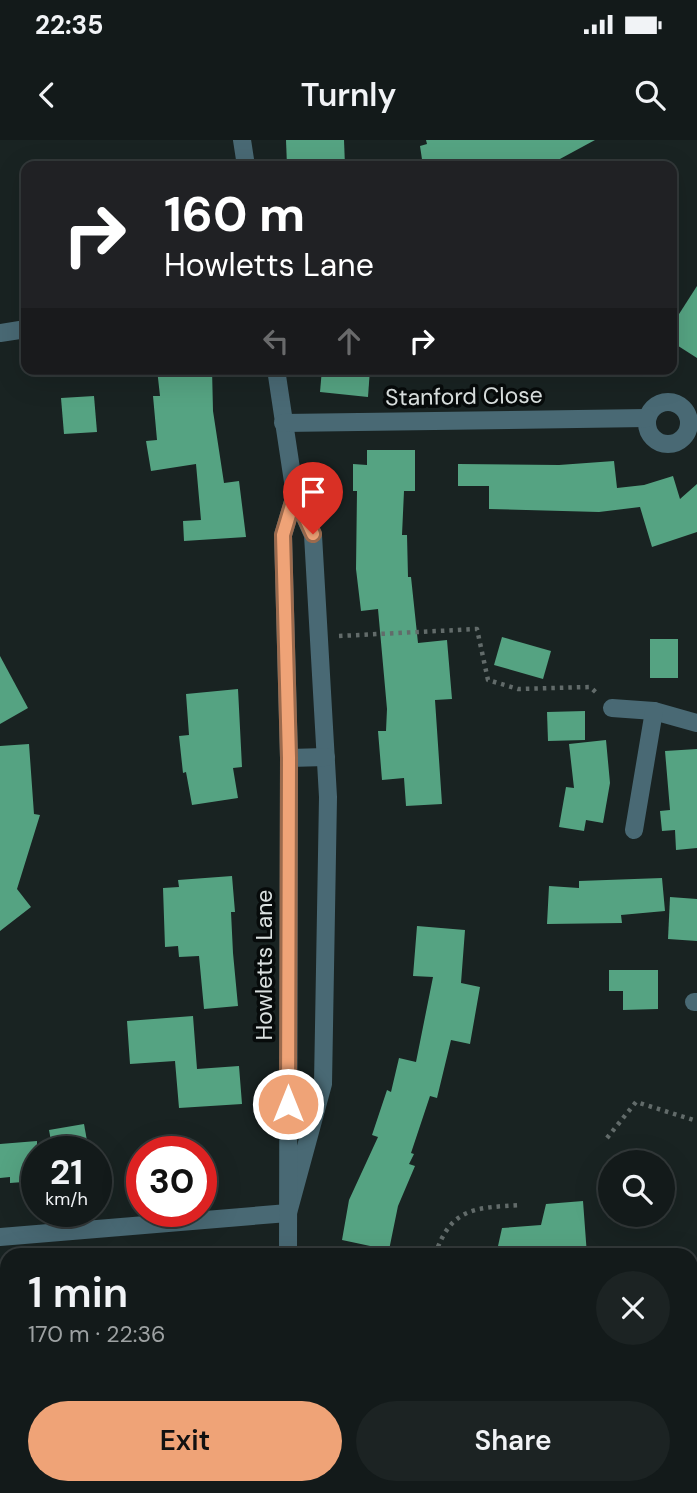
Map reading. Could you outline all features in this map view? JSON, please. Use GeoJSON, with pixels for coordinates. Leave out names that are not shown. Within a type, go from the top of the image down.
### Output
{"type":"FeatureCollection","features":[{"type":"Feature","properties":{"kind":"street"},"geometry":{"type":"LineString","coordinates":[[242,140],[245,161]]}},
{"type":"Feature","properties":{"kind":"street"},"geometry":{"type":"LineString","coordinates":[[0,333],[21,330]]}},
{"type":"Feature","properties":{"kind":"street","name":"Howletts Lane"},"geometry":{"type":"LineString","coordinates":[[277,375],[295,495],[313,534],[326,757],[323,1084],[288,1213]]}},
{"type":"Feature","properties":{"kind":"street","name":"Stanford Close"},"geometry":{"type":"LineString","coordinates":[[667,402],[691,406],[688,431],[679,442],[658,443],[652,438],[647,418],[654,406],[667,402]]}},
{"type":"Feature","properties":{"kind":"street","name":"Stanford Close"},"geometry":{"type":"LineString","coordinates":[[283,423],[647,418]]}},
{"type":"Feature","properties":{"kind":"street","name":"Howletts Lane"},"geometry":{"type":"LineString","coordinates":[[288,1248],[289,758],[283,535],[295,495]]}},
{"type":"Feature","properties":{"kind":"street"},"geometry":{"type":"LineString","coordinates":[[612,708],[654,711],[697,723]]}},
{"type":"Feature","properties":{"kind":"street"},"geometry":{"type":"LineString","coordinates":[[634,830],[654,711]]}},
{"type":"Feature","properties":{"kind":"street"},"geometry":{"type":"LineString","coordinates":[[289,758],[326,757]]}},
{"type":"Feature","properties":{"kind":"street"},"geometry":{"type":"LineString","coordinates":[[0,1237],[288,1213]]}},
{"type":"Feature","properties":{"kind":"path"},"geometry":{"type":"LineString","coordinates":[[320,637],[477,629],[488,680],[518,690],[590,687],[612,708]]}},
{"type":"Feature","properties":{"kind":"path"},"geometry":{"type":"LineString","coordinates":[[607,1138],[636,1102],[697,1121]]}},
{"type":"Feature","properties":{"kind":"path"},"geometry":{"type":"LineString","coordinates":[[437,1248],[442,1233],[471,1208],[520,1205]]}},
{"type":"Feature","properties":{"kind":"building"},"geometry":{"type":"Polygon","coordinates":[[[286,140],[344,140],[345,161],[287,161],[286,140]]]}},
{"type":"Feature","properties":{"kind":"building"},"geometry":{"type":"Polygon","coordinates":[[[426,140],[595,140],[556,161],[422,161],[420,146],[427,144],[426,140]]]}},
{"type":"Feature","properties":{"kind":"building"},"geometry":{"type":"Polygon","coordinates":[[[697,286],[697,358],[677,345],[677,317],[697,286]]]}},
{"type":"Feature","properties":{"kind":"building"},"geometry":{"type":"Polygon","coordinates":[[[158,375],[212,375],[213,411],[224,483],[239,481],[246,537],[184,541],[183,521],[201,520],[196,464],[151,471],[146,441],[157,440],[153,396],[160,396],[158,375]]]}},
{"type":"Feature","properties":{"kind":"building"},"geometry":{"type":"Polygon","coordinates":[[[321,375],[370,375],[368,397],[320,392],[321,375]]]}},
{"type":"Feature","properties":{"kind":"building"},"geometry":{"type":"Polygon","coordinates":[[[94,396],[97,432],[64,434],[61,398],[94,396]]]}},
{"type":"Feature","properties":{"kind":"building"},"geometry":{"type":"Polygon","coordinates":[[[367,450],[415,450],[415,491],[404,491],[402,535],[407,535],[408,577],[411,577],[418,643],[447,640],[452,699],[435,700],[442,804],[406,806],[404,778],[382,780],[378,731],[386,731],[387,709],[378,609],[361,611],[356,569],[357,491],[353,491],[353,464],[367,465],[367,450]]]}},
{"type":"Feature","properties":{"kind":"building"},"geometry":{"type":"Polygon","coordinates":[[[614,461],[617,488],[644,485],[673,476],[680,499],[697,484],[697,532],[652,547],[640,507],[599,512],[489,509],[489,486],[458,486],[458,464],[559,465],[614,461]]]}},
{"type":"Feature","properties":{"kind":"building"},"geometry":{"type":"Polygon","coordinates":[[[502,637],[551,651],[543,679],[494,665],[502,637]]]}},
{"type":"Feature","properties":{"kind":"building"},"geometry":{"type":"Polygon","coordinates":[[[650,639],[678,639],[678,678],[650,678],[650,639]]]}},
{"type":"Feature","properties":{"kind":"building"},"geometry":{"type":"Polygon","coordinates":[[[0,656],[28,708],[0,724],[0,656]]]}},
{"type":"Feature","properties":{"kind":"building"},"geometry":{"type":"Polygon","coordinates":[[[238,689],[242,767],[233,768],[238,798],[192,805],[186,772],[183,773],[179,736],[189,735],[186,694],[238,689]]]}},
{"type":"Feature","properties":{"kind":"building"},"geometry":{"type":"Polygon","coordinates":[[[585,711],[585,740],[548,741],[547,712],[585,711]]]}},
{"type":"Feature","properties":{"kind":"building"},"geometry":{"type":"Polygon","coordinates":[[[606,740],[610,783],[603,823],[586,820],[584,831],[559,827],[566,787],[574,788],[569,744],[606,740]]]}},
{"type":"Feature","properties":{"kind":"building"},"geometry":{"type":"Polygon","coordinates":[[[29,744],[34,814],[40,815],[17,889],[31,907],[0,931],[0,746],[29,744]]]}},
{"type":"Feature","properties":{"kind":"building"},"geometry":{"type":"Polygon","coordinates":[[[697,749],[697,848],[676,850],[675,830],[662,831],[660,811],[670,810],[665,751],[697,749]]]}},
{"type":"Feature","properties":{"kind":"building"},"geometry":{"type":"Polygon","coordinates":[[[232,876],[235,912],[231,912],[238,1006],[204,1009],[199,956],[179,957],[178,946],[165,947],[163,888],[179,887],[178,880],[232,876]]]}},
{"type":"Feature","properties":{"kind":"building"},"geometry":{"type":"Polygon","coordinates":[[[662,878],[665,911],[621,915],[622,923],[547,924],[549,886],[579,888],[579,881],[662,878]]]}},
{"type":"Feature","properties":{"kind":"building"},"geometry":{"type":"Polygon","coordinates":[[[670,897],[697,899],[697,941],[668,939],[670,897]]]}},
{"type":"Feature","properties":{"kind":"building"},"geometry":{"type":"Polygon","coordinates":[[[417,926],[465,930],[461,983],[480,987],[470,1044],[451,1040],[437,1098],[430,1096],[411,1153],[414,1154],[409,1164],[415,1166],[398,1206],[389,1248],[380,1248],[342,1240],[349,1200],[378,1137],[372,1135],[387,1090],[391,1092],[399,1058],[416,1062],[433,977],[413,976],[417,926]]]}},
{"type":"Feature","properties":{"kind":"building"},"geometry":{"type":"Polygon","coordinates":[[[609,970],[658,970],[658,1009],[623,1010],[623,991],[609,991],[609,970]]]}},
{"type":"Feature","properties":{"kind":"building"},"geometry":{"type":"Polygon","coordinates":[[[193,1016],[197,1069],[239,1066],[242,1104],[179,1108],[175,1061],[130,1064],[127,1021],[193,1016]]]}},
{"type":"Feature","properties":{"kind":"building"},"geometry":{"type":"Polygon","coordinates":[[[84,1124],[86,1136],[50,1136],[49,1130],[84,1124]]]}},
{"type":"Feature","properties":{"kind":"building"},"geometry":{"type":"Polygon","coordinates":[[[21,1142],[21,1182],[10,1183],[10,1177],[0,1178],[0,1144],[21,1142]]]}},
{"type":"Feature","properties":{"kind":"building"},"geometry":{"type":"Polygon","coordinates":[[[583,1201],[586,1248],[498,1248],[502,1228],[541,1225],[546,1204],[583,1201]]]}},
{"type":"Feature","properties":{"kind":"route"},"geometry":{"type":"LineString","coordinates":[[288,1104],[289,758],[283,535],[295,495],[313,534]]}}]}
